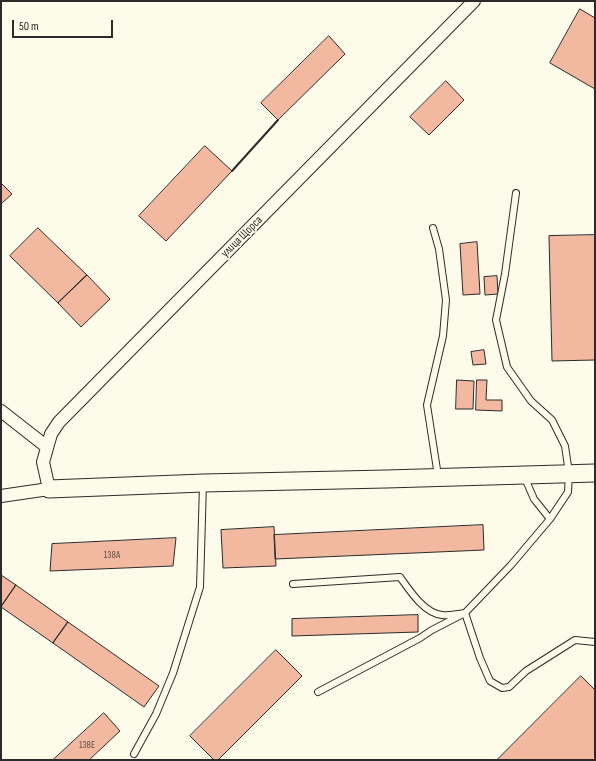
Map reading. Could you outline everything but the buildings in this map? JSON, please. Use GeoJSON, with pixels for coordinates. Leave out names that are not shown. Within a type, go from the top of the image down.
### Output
{"type":"FeatureCollection","features":[{"type":"Feature","properties":{"kind":"street","name":"улица Щорса"},"geometry":{"type":"LineString","coordinates":[[48,489],[44,462],[51,434],[59,422],[474,1]]}},
{"type":"Feature","properties":{"kind":"street"},"geometry":{"type":"LineString","coordinates":[[1,411],[47,447]]}},
{"type":"Feature","properties":{"kind":"street"},"geometry":{"type":"LineString","coordinates":[[1,496],[48,489],[203,483],[595,473]]}},
{"type":"Feature","properties":{"kind":"lane"},"geometry":{"type":"LineString","coordinates":[[318,692],[465,613],[511,565],[550,519],[568,492],[569,473],[565,446],[552,420],[531,401],[507,367],[496,320],[505,274],[516,193]]}},
{"type":"Feature","properties":{"kind":"lane"},"geometry":{"type":"LineString","coordinates":[[433,228],[439,249],[446,300],[443,336],[427,405],[438,477]]}},
{"type":"Feature","properties":{"kind":"lane"},"geometry":{"type":"LineString","coordinates":[[524,474],[534,498],[550,519]]}},
{"type":"Feature","properties":{"kind":"lane"},"geometry":{"type":"LineString","coordinates":[[134,754],[156,714],[170,680],[200,586],[203,483]]}},
{"type":"Feature","properties":{"kind":"lane"},"geometry":{"type":"LineString","coordinates":[[293,584],[400,578],[414,597],[430,610],[442,615],[465,613]]}},
{"type":"Feature","properties":{"kind":"lane"},"geometry":{"type":"LineString","coordinates":[[465,613],[480,658],[490,682],[502,688],[509,687],[526,671],[574,640],[595,642]]}},
{"type":"Feature","properties":{"kind":"wall"},"geometry":{"type":"LineString","coordinates":[[232,171],[278,120]]}}]}
